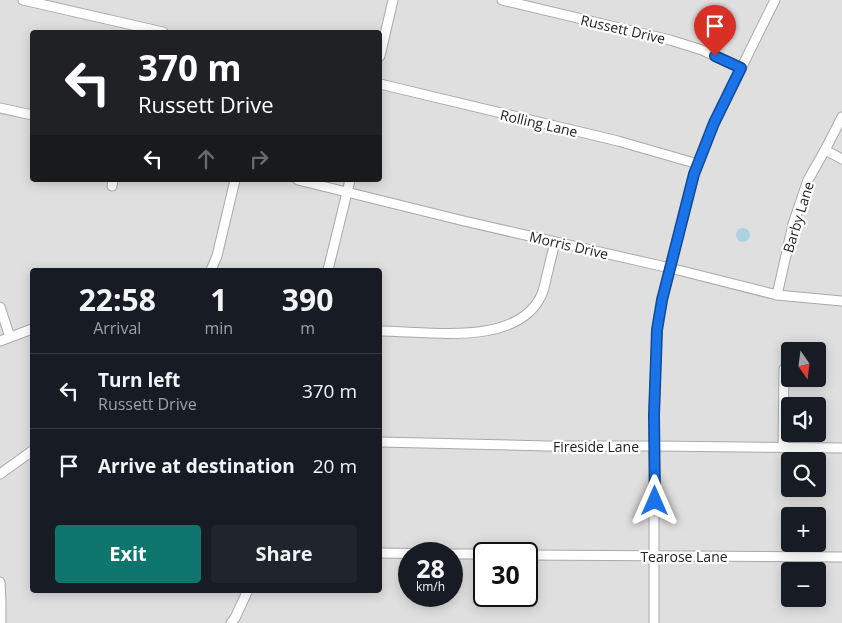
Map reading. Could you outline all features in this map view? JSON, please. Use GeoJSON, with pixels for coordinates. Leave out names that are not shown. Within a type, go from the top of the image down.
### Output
{"type":"FeatureCollection","features":[{"type":"Feature","properties":{"kind":"street"},"geometry":{"type":"LineString","coordinates":[[23,0],[154,30]]}},
{"type":"Feature","properties":{"kind":"street"},"geometry":{"type":"LineString","coordinates":[[382,47],[393,0]]}},
{"type":"Feature","properties":{"kind":"street","name":"Russett Drive"},"geometry":{"type":"LineString","coordinates":[[502,0],[670,40],[702,50],[741,68]]}},
{"type":"Feature","properties":{"kind":"street"},"geometry":{"type":"LineString","coordinates":[[654,623],[654,415],[657,330],[662,300],[694,174],[714,123],[775,0]]}},
{"type":"Feature","properties":{"kind":"street","name":"Rolling Lane"},"geometry":{"type":"LineString","coordinates":[[382,84],[618,141],[698,164]]}},
{"type":"Feature","properties":{"kind":"street"},"geometry":{"type":"LineString","coordinates":[[0,108],[30,115]]}},
{"type":"Feature","properties":{"kind":"street","name":"Barby Lane"},"geometry":{"type":"LineString","coordinates":[[777,295],[793,224],[805,188],[842,117]]}},
{"type":"Feature","properties":{"kind":"street"},"geometry":{"type":"LineString","coordinates":[[825,150],[842,158]]}},
{"type":"Feature","properties":{"kind":"street"},"geometry":{"type":"LineString","coordinates":[[212,268],[217,256],[235,182]]}},
{"type":"Feature","properties":{"kind":"street","name":"Morris Drive"},"geometry":{"type":"LineString","coordinates":[[306,182],[777,295],[842,301]]}},
{"type":"Feature","properties":{"kind":"street"},"geometry":{"type":"LineString","coordinates":[[328,268],[350,182]]}},
{"type":"Feature","properties":{"kind":"street"},"geometry":{"type":"LineString","coordinates":[[382,331],[469,332],[493,330],[509,325],[532,310],[542,293],[555,242]]}},
{"type":"Feature","properties":{"kind":"street"},"geometry":{"type":"LineString","coordinates":[[0,308],[10,337]]}},
{"type":"Feature","properties":{"kind":"street"},"geometry":{"type":"LineString","coordinates":[[0,341],[30,329]]}},
{"type":"Feature","properties":{"kind":"street"},"geometry":{"type":"LineString","coordinates":[[783,447],[784,388]]}},
{"type":"Feature","properties":{"kind":"street","name":"Fireside Lane"},"geometry":{"type":"LineString","coordinates":[[382,442],[548,446],[842,448]]}},
{"type":"Feature","properties":{"kind":"street"},"geometry":{"type":"LineString","coordinates":[[0,474],[30,452]]}},
{"type":"Feature","properties":{"kind":"street"},"geometry":{"type":"LineString","coordinates":[[382,553],[398,553]]}},
{"type":"Feature","properties":{"kind":"street","name":"Tearose Lane"},"geometry":{"type":"LineString","coordinates":[[538,555],[842,557]]}},
{"type":"Feature","properties":{"kind":"street"},"geometry":{"type":"LineString","coordinates":[[0,582],[1,623]]}},
{"type":"Feature","properties":{"kind":"street"},"geometry":{"type":"LineString","coordinates":[[231,623],[247,593]]}},
{"type":"Feature","properties":{"kind":"shaded area"},"geometry":{"type":"Polygon","coordinates":[[[0,0],[842,0],[842,623],[0,623],[0,0]]]}},
{"type":"Feature","properties":{"kind":"water"},"geometry":{"type":"Polygon","coordinates":[[[743,228],[748,230],[750,235],[748,240],[743,242],[738,240],[736,235],[738,230],[743,228]]]}},
{"type":"Feature","properties":{"kind":"route"},"geometry":{"type":"LineString","coordinates":[[655,501],[654,415],[657,330],[662,300],[694,174],[714,123],[741,68],[715,56]]}}]}
